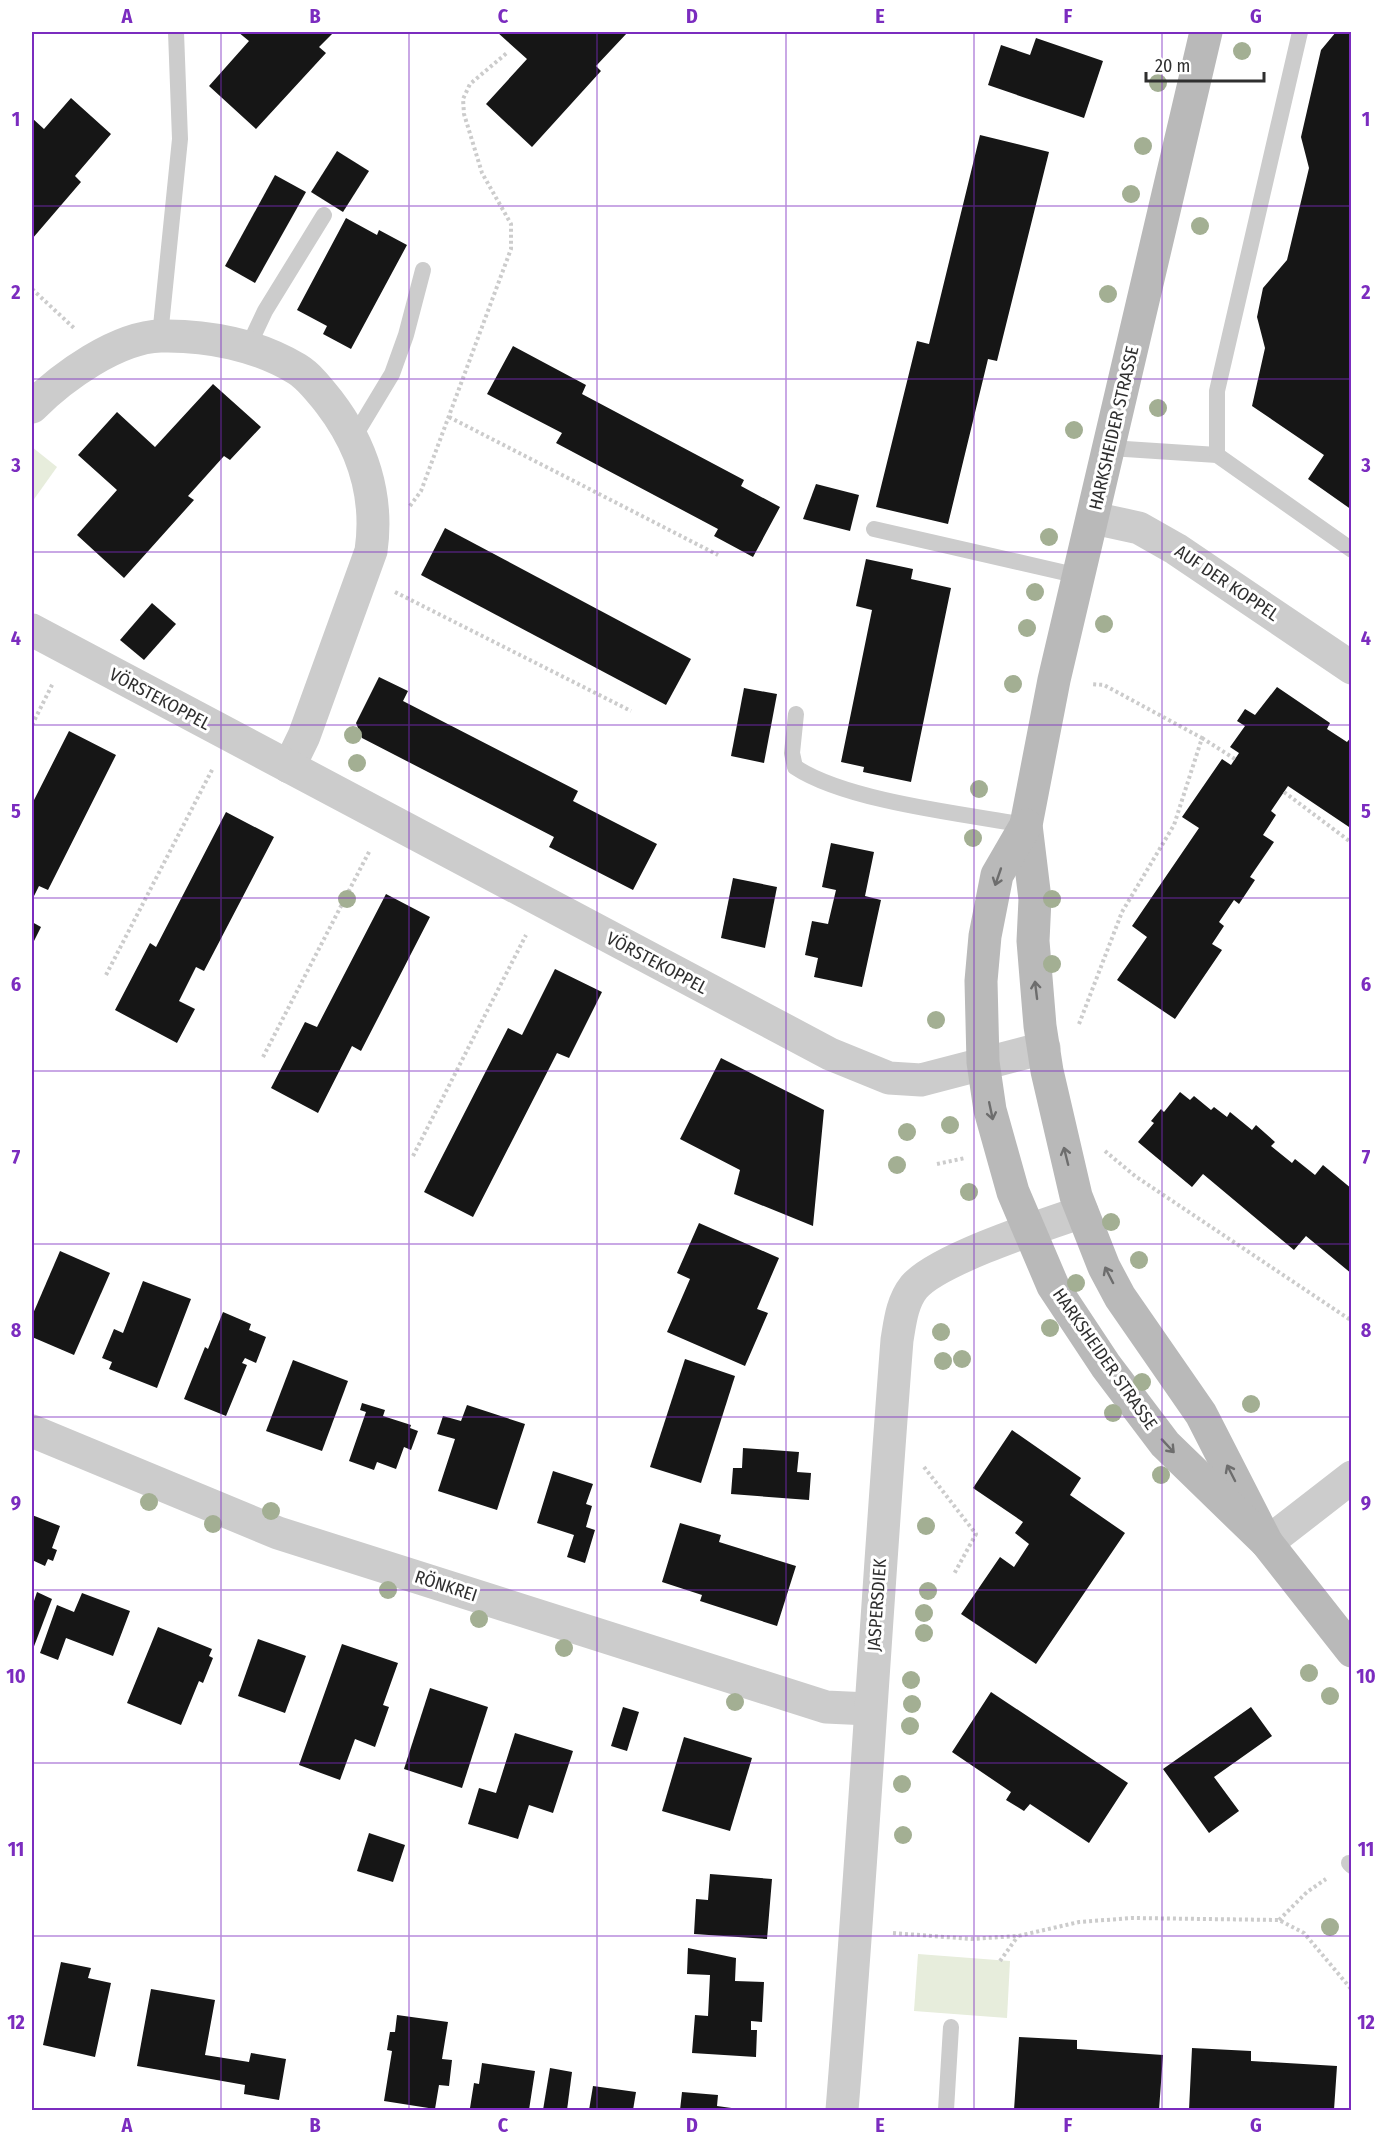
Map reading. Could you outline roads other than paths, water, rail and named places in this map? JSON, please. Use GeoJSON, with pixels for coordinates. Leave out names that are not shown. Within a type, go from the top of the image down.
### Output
{"type":"FeatureCollection","features":[{"type":"Feature","properties":{"kind":"main road","name":"HARKSHEIDER STRASSE"},"geometry":{"type":"LineString","coordinates":[[1206,32],[1054,680],[1026,825],[1035,899],[1034,981],[1061,1135],[1082,1212],[1120,1297],[1201,1414],[1268,1543]]}},
{"type":"Feature","properties":{"kind":"main road","name":"HARKSHEIDER STRASSE"},"geometry":{"type":"LineString","coordinates":[[1026,825],[997,875],[985,936],[981,992],[982,1062],[990,1110],[1013,1192],[1053,1286],[1082,1333],[1165,1444],[1268,1543],[1352,1651]]}},
{"type":"Feature","properties":{"kind":"street"},"geometry":{"type":"LineString","coordinates":[[32,407],[59,383],[102,353],[160,336],[249,345],[300,370],[320,391],[354,437],[364,460],[372,504],[373,536],[362,575],[304,736],[289,767]]}},
{"type":"Feature","properties":{"kind":"street","name":"AUF DER KOPPEL"},"geometry":{"type":"LineString","coordinates":[[1093,518],[1139,528],[1176,549],[1352,668]]}},
{"type":"Feature","properties":{"kind":"street","name":"VÖRSTEKOPPEL"},"geometry":{"type":"LineString","coordinates":[[32,630],[385,820],[830,1054],[889,1078],[921,1080],[982,1062],[1044,1048]]}},
{"type":"Feature","properties":{"kind":"street","name":"JASPERSDIEK"},"geometry":{"type":"LineString","coordinates":[[843,2110],[857,1930],[869,1709],[902,1310],[914,1287],[932,1274],[1029,1230],[1082,1212]]}},
{"type":"Feature","properties":{"kind":"street","name":"RÖNKREI"},"geometry":{"type":"LineString","coordinates":[[32,1431],[278,1533],[826,1707],[869,1709]]}},
{"type":"Feature","properties":{"kind":"street"},"geometry":{"type":"LineString","coordinates":[[1268,1543],[1352,1477]]}},
{"type":"Feature","properties":{"kind":"lane"},"geometry":{"type":"LineString","coordinates":[[160,336],[180,139],[176,32]]}},
{"type":"Feature","properties":{"kind":"lane"},"geometry":{"type":"LineString","coordinates":[[1217,456],[1217,391],[1263,204],[1300,32]]}},
{"type":"Feature","properties":{"kind":"lane"},"geometry":{"type":"LineString","coordinates":[[249,345],[265,311],[324,214]]}},
{"type":"Feature","properties":{"kind":"lane"},"geometry":{"type":"LineString","coordinates":[[354,437],[392,374],[406,335],[423,270]]}},
{"type":"Feature","properties":{"kind":"lane"},"geometry":{"type":"LineString","coordinates":[[1110,448],[1217,456],[1352,550]]}},
{"type":"Feature","properties":{"kind":"lane"},"geometry":{"type":"LineString","coordinates":[[874,529],[1079,576]]}},
{"type":"Feature","properties":{"kind":"lane"},"geometry":{"type":"LineString","coordinates":[[796,714],[792,753],[795,767],[812,779],[879,798],[1026,825]]}},
{"type":"Feature","properties":{"kind":"lane"},"geometry":{"type":"LineString","coordinates":[[945,2110],[951,2027]]}}]}
